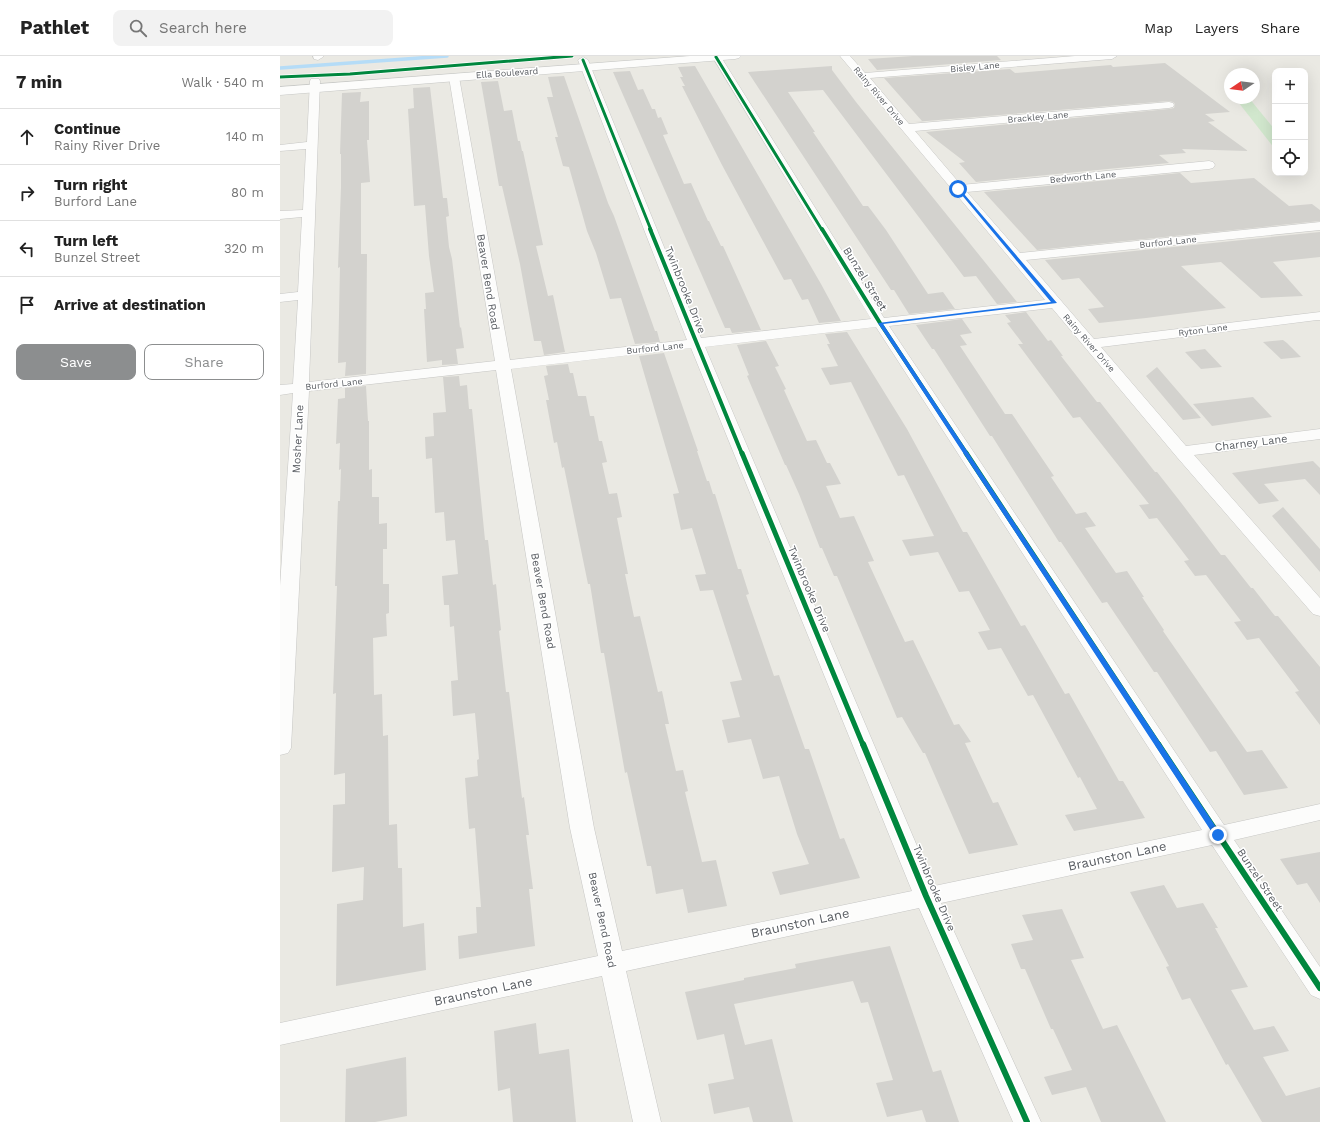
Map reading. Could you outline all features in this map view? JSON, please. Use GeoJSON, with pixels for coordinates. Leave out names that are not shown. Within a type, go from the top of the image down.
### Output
{"type":"FeatureCollection","features":[{"type":"Feature","properties":{"kind":"main road","name":"Ella Boulevard"},"geometry":{"type":"LineString","coordinates":[[280,84],[314,85],[454,77],[635,56]]}},
{"type":"Feature","properties":{"kind":"main road","name":"Ella Boulevard"},"geometry":{"type":"LineString","coordinates":[[280,91],[314,85],[585,63],[735,56]]}},
{"type":"Feature","properties":{"kind":"street","name":"Rainy River Drive"},"geometry":{"type":"LineString","coordinates":[[845,56],[1182,452],[1312,590],[1320,610]]}},
{"type":"Feature","properties":{"kind":"street","name":"Bisley Lane"},"geometry":{"type":"LineString","coordinates":[[862,76],[1112,56]]}},
{"type":"Feature","properties":{"kind":"street","name":"Bunzel Street"},"geometry":{"type":"LineString","coordinates":[[716,58],[880,323],[1320,988]]}},
{"type":"Feature","properties":{"kind":"street","name":"Twinbrooke Drive"},"geometry":{"type":"LineString","coordinates":[[585,63],[696,343],[926,896],[1027,1122]]}},
{"type":"Feature","properties":{"kind":"street","name":"Beaver Bend Road"},"geometry":{"type":"LineString","coordinates":[[454,77],[582,828],[647,1122]]}},
{"type":"Feature","properties":{"kind":"street","name":"Mosher Lane"},"geometry":{"type":"LineString","coordinates":[[280,748],[301,388],[314,85]]}},
{"type":"Feature","properties":{"kind":"street","name":"Brackley Lane"},"geometry":{"type":"LineString","coordinates":[[907,128],[1169,105]]}},
{"type":"Feature","properties":{"kind":"street"},"geometry":{"type":"LineString","coordinates":[[280,148],[311,145]]}},
{"type":"Feature","properties":{"kind":"street","name":"Bedworth Lane"},"geometry":{"type":"LineString","coordinates":[[958,189],[1209,165]]}},
{"type":"Feature","properties":{"kind":"street"},"geometry":{"type":"LineString","coordinates":[[280,215],[308,212]]}},
{"type":"Feature","properties":{"kind":"street","name":"Burford Lane"},"geometry":{"type":"LineString","coordinates":[[1017,257],[1320,226]]}},
{"type":"Feature","properties":{"kind":"street"},"geometry":{"type":"LineString","coordinates":[[280,298],[304,295]]}},
{"type":"Feature","properties":{"kind":"street","name":"Burford Lane"},"geometry":{"type":"LineString","coordinates":[[280,390],[1055,303]]}},
{"type":"Feature","properties":{"kind":"street","name":"Ryton Lane"},"geometry":{"type":"LineString","coordinates":[[1090,344],[1317,316]]}},
{"type":"Feature","properties":{"kind":"street","name":"Charney Lane"},"geometry":{"type":"LineString","coordinates":[[1182,452],[1320,434]]}},
{"type":"Feature","properties":{"kind":"street","name":"Braunston Lane"},"geometry":{"type":"LineString","coordinates":[[280,1034],[1320,812]]}},
{"type":"Feature","properties":{"kind":"green space"},"geometry":{"type":"Polygon","coordinates":[[[1240,104],[1254,104],[1272,126],[1272,145],[1240,104]]]}},
{"type":"Feature","properties":{"kind":"building"},"geometry":{"type":"Polygon","coordinates":[[[913,56],[997,56],[1001,60],[877,70],[868,59],[913,56]]]}},
{"type":"Feature","properties":{"kind":"building"},"geometry":{"type":"Polygon","coordinates":[[[1165,63],[1230,112],[1205,114],[1215,121],[1208,122],[1248,151],[1182,149],[1186,153],[1159,155],[1169,163],[976,182],[959,163],[965,162],[926,132],[1169,109],[1174,108],[1175,104],[1169,101],[914,122],[922,121],[884,78],[1010,69],[1015,73],[1111,65],[1113,67],[1165,63]]]}},
{"type":"Feature","properties":{"kind":"building"},"geometry":{"type":"Polygon","coordinates":[[[695,66],[841,321],[819,323],[808,299],[802,300],[791,279],[784,280],[722,165],[682,86],[685,86],[680,77],[683,77],[678,67],[695,66]]]}},
{"type":"Feature","properties":{"kind":"building"},"geometry":{"type":"Polygon","coordinates":[[[832,66],[832,70],[856,102],[1017,302],[997,304],[976,276],[964,277],[823,90],[788,92],[863,206],[868,206],[886,230],[928,294],[943,292],[955,309],[909,314],[894,290],[891,290],[748,72],[832,66]]]}},
{"type":"Feature","properties":{"kind":"building"},"geometry":{"type":"Polygon","coordinates":[[[630,71],[638,90],[643,89],[652,109],[655,109],[658,118],[661,117],[668,134],[663,135],[684,184],[691,183],[708,221],[721,246],[723,246],[761,330],[732,333],[730,328],[725,328],[613,72],[630,71]]]}},
{"type":"Feature","properties":{"kind":"building"},"geometry":{"type":"Polygon","coordinates":[[[564,76],[608,203],[660,342],[635,344],[621,298],[610,299],[596,253],[587,231],[569,167],[563,166],[555,137],[558,137],[547,97],[553,97],[548,77],[564,76]]]}},
{"type":"Feature","properties":{"kind":"building"},"geometry":{"type":"Polygon","coordinates":[[[498,81],[504,111],[512,110],[518,141],[520,141],[523,151],[543,245],[536,246],[548,296],[553,295],[565,352],[544,355],[541,341],[534,341],[520,264],[502,186],[499,186],[481,82],[498,81]]]}},
{"type":"Feature","properties":{"kind":"building"},"geometry":{"type":"Polygon","coordinates":[[[430,87],[443,198],[447,198],[449,216],[446,217],[449,247],[452,259],[460,328],[461,327],[464,348],[456,349],[458,364],[442,365],[442,360],[427,362],[424,309],[426,309],[425,293],[434,292],[429,256],[425,205],[414,206],[408,109],[414,108],[413,88],[430,87]]]}},
{"type":"Feature","properties":{"kind":"building"},"geometry":{"type":"Polygon","coordinates":[[[361,92],[360,102],[369,101],[369,140],[367,140],[370,182],[361,183],[361,254],[367,254],[366,374],[345,376],[346,362],[338,363],[340,267],[338,268],[342,93],[361,92]]]}},
{"type":"Feature","properties":{"kind":"building"},"geometry":{"type":"Polygon","coordinates":[[[1180,173],[1191,183],[1254,178],[1289,206],[1312,204],[1320,210],[1320,221],[1037,250],[984,192],[1180,173]]]}},
{"type":"Feature","properties":{"kind":"building"},"geometry":{"type":"Polygon","coordinates":[[[1320,232],[1320,257],[1273,262],[1303,296],[1261,298],[1221,262],[1181,266],[1226,308],[1099,323],[1088,309],[1104,307],[1079,278],[1062,280],[1045,260],[1320,232]]]}},
{"type":"Feature","properties":{"kind":"building"},"geometry":{"type":"Polygon","coordinates":[[[1026,312],[1048,341],[1051,340],[1063,356],[1061,356],[1097,402],[1100,402],[1155,472],[1157,472],[1221,555],[1225,555],[1251,588],[1253,588],[1275,616],[1278,616],[1320,667],[1320,725],[1295,692],[1299,691],[1259,638],[1247,640],[1234,622],[1241,621],[1206,575],[1195,576],[1184,561],[1189,560],[1157,518],[1149,519],[1139,505],[1149,504],[1080,417],[1073,418],[1018,344],[1023,344],[1007,323],[1011,322],[1005,315],[1026,312]]]}},
{"type":"Feature","properties":{"kind":"building"},"geometry":{"type":"Polygon","coordinates":[[[962,319],[972,333],[960,335],[967,345],[960,346],[1005,414],[1012,414],[1054,476],[1051,477],[1076,514],[1086,512],[1096,526],[1085,528],[1116,573],[1127,571],[1164,630],[1163,631],[1247,752],[1262,750],[1288,788],[1244,795],[1216,751],[1210,752],[1157,672],[1154,672],[1107,602],[1102,603],[1061,542],[1059,542],[992,436],[990,436],[934,349],[932,349],[916,325],[962,319]]]}},
{"type":"Feature","properties":{"kind":"building"},"geometry":{"type":"Polygon","coordinates":[[[847,332],[907,429],[963,532],[967,532],[1021,626],[1025,625],[1065,694],[1069,693],[1119,781],[1123,781],[1145,818],[1074,831],[1065,815],[1097,809],[1080,777],[1078,778],[1033,695],[1028,696],[1001,648],[988,650],[978,632],[990,630],[969,591],[959,592],[938,552],[910,556],[902,540],[934,536],[904,475],[898,476],[851,382],[830,385],[821,368],[838,366],[827,344],[830,344],[825,334],[847,332]]]}},
{"type":"Feature","properties":{"kind":"building"},"geometry":{"type":"Polygon","coordinates":[[[1283,340],[1301,357],[1281,359],[1263,342],[1283,340]]]}},
{"type":"Feature","properties":{"kind":"building"},"geometry":{"type":"Polygon","coordinates":[[[766,341],[779,366],[775,367],[786,389],[784,390],[807,441],[816,440],[827,463],[830,463],[841,484],[826,486],[840,518],[854,516],[874,561],[868,562],[905,642],[913,640],[954,725],[959,724],[971,742],[965,743],[993,803],[998,802],[1018,845],[969,854],[925,753],[923,753],[902,717],[897,718],[837,576],[834,576],[822,548],[820,548],[799,494],[747,376],[749,375],[737,345],[766,341]]]}},
{"type":"Feature","properties":{"kind":"building"},"geometry":{"type":"Polygon","coordinates":[[[1205,349],[1222,367],[1201,369],[1185,352],[1205,349]]]}},
{"type":"Feature","properties":{"kind":"building"},"geometry":{"type":"Polygon","coordinates":[[[664,353],[707,481],[709,481],[713,494],[715,494],[738,569],[741,569],[749,594],[746,595],[774,676],[779,675],[805,749],[809,749],[840,839],[844,838],[860,878],[780,895],[772,872],[809,864],[797,834],[779,776],[763,779],[751,739],[728,743],[722,720],[740,717],[730,682],[742,680],[713,590],[700,591],[695,575],[706,574],[692,528],[681,530],[673,494],[679,493],[639,356],[664,353]]]}},
{"type":"Feature","properties":{"kind":"building"},"geometry":{"type":"Polygon","coordinates":[[[568,364],[570,373],[573,373],[578,396],[586,396],[590,416],[594,416],[599,441],[602,441],[607,462],[602,463],[609,494],[617,493],[622,517],[617,518],[628,574],[625,574],[634,617],[640,616],[658,692],[662,691],[669,724],[665,724],[676,771],[683,770],[688,791],[685,792],[702,862],[716,860],[727,906],[688,913],[683,889],[656,894],[651,866],[647,866],[627,772],[625,773],[604,653],[601,653],[590,584],[588,584],[564,467],[562,468],[557,442],[554,443],[546,400],[549,400],[544,376],[548,375],[546,366],[568,364]]]}},
{"type":"Feature","properties":{"kind":"building"},"geometry":{"type":"Polygon","coordinates":[[[1157,367],[1201,418],[1183,420],[1146,376],[1157,367]]]}},
{"type":"Feature","properties":{"kind":"building"},"geometry":{"type":"Polygon","coordinates":[[[459,376],[460,386],[467,385],[469,409],[472,409],[485,540],[488,540],[493,585],[496,584],[501,630],[499,631],[506,692],[509,692],[522,798],[524,797],[529,835],[526,835],[533,889],[529,889],[535,946],[459,959],[458,936],[477,933],[476,907],[481,907],[475,828],[469,829],[465,778],[478,776],[477,760],[479,759],[475,713],[453,716],[451,681],[458,680],[454,626],[450,627],[449,605],[444,605],[442,576],[458,574],[455,540],[446,541],[444,512],[435,513],[432,458],[426,459],[425,437],[434,436],[433,413],[446,412],[443,377],[459,376]]]}},
{"type":"Feature","properties":{"kind":"building"},"geometry":{"type":"Polygon","coordinates":[[[366,386],[369,421],[369,470],[372,469],[372,497],[379,497],[379,524],[387,523],[387,549],[383,549],[383,584],[389,584],[389,613],[386,614],[387,636],[373,638],[374,695],[382,694],[383,736],[388,735],[389,825],[397,824],[398,868],[402,868],[403,927],[424,923],[426,970],[336,986],[337,904],[363,900],[364,867],[332,872],[333,805],[345,804],[345,773],[334,775],[336,693],[333,694],[337,586],[335,586],[338,501],[340,501],[341,469],[339,470],[340,443],[336,444],[338,399],[345,398],[345,388],[366,386]]]}},
{"type":"Feature","properties":{"kind":"building"},"geometry":{"type":"Polygon","coordinates":[[[1253,397],[1272,417],[1212,426],[1193,404],[1253,397]]]}},
{"type":"Feature","properties":{"kind":"building"},"geometry":{"type":"Polygon","coordinates":[[[1313,461],[1320,468],[1320,495],[1305,479],[1264,484],[1279,501],[1259,504],[1232,473],[1313,461]]]}},
{"type":"Feature","properties":{"kind":"building"},"geometry":{"type":"Polygon","coordinates":[[[1283,507],[1320,549],[1320,572],[1272,516],[1283,507]]]}},
{"type":"Feature","properties":{"kind":"building"},"geometry":{"type":"Polygon","coordinates":[[[1320,852],[1320,903],[1307,883],[1297,885],[1280,859],[1320,852]]]}},
{"type":"Feature","properties":{"kind":"building"},"geometry":{"type":"Polygon","coordinates":[[[1164,885],[1177,908],[1203,903],[1218,928],[1215,928],[1248,987],[1231,990],[1254,1030],[1274,1026],[1289,1051],[1263,1057],[1286,1096],[1320,1087],[1320,1122],[1262,1122],[1228,1064],[1226,1065],[1190,998],[1182,1000],[1166,967],[1169,966],[1130,892],[1164,885]]]}},
{"type":"Feature","properties":{"kind":"building"},"geometry":{"type":"Polygon","coordinates":[[[1062,909],[1084,958],[1071,960],[1103,1029],[1117,1025],[1166,1122],[1101,1122],[1086,1087],[1052,1095],[1044,1077],[1072,1070],[1053,1029],[1051,1029],[1025,969],[1021,969],[1011,944],[1033,940],[1022,915],[1062,909]]]}},
{"type":"Feature","properties":{"kind":"building"},"geometry":{"type":"Polygon","coordinates":[[[890,946],[933,1072],[941,1070],[959,1122],[926,1122],[922,1110],[887,1117],[876,1083],[893,1080],[868,1002],[861,1003],[853,981],[734,1004],[745,1045],[772,1039],[793,1122],[753,1122],[749,1107],[714,1114],[708,1084],[734,1079],[724,1034],[697,1040],[685,992],[744,980],[744,978],[796,968],[795,964],[890,946]]]}},
{"type":"Feature","properties":{"kind":"building"},"geometry":{"type":"Polygon","coordinates":[[[536,1023],[539,1054],[569,1049],[576,1122],[513,1122],[510,1088],[498,1091],[494,1031],[536,1023]]]}},
{"type":"Feature","properties":{"kind":"building"},"geometry":{"type":"Polygon","coordinates":[[[406,1057],[407,1116],[375,1122],[345,1122],[346,1069],[406,1057]]]}},
{"type":"Feature","properties":{"kind":"waterway"},"geometry":{"type":"LineString","coordinates":[[280,68],[447,56]]}},
{"type":"Feature","properties":{"kind":"cycle path"},"geometry":{"type":"LineString","coordinates":[[280,77],[350,74],[572,56]]}},
{"type":"Feature","properties":{"kind":"cycle path"},"geometry":{"type":"LineString","coordinates":[[716,57],[880,323],[1320,988]]}},
{"type":"Feature","properties":{"kind":"cycle path"},"geometry":{"type":"LineString","coordinates":[[583,60],[696,343],[926,896],[1027,1122]]}},
{"type":"Feature","properties":{"kind":"route"},"geometry":{"type":"LineString","coordinates":[[958,189],[1055,303],[880,323],[1218,835]]}}]}
